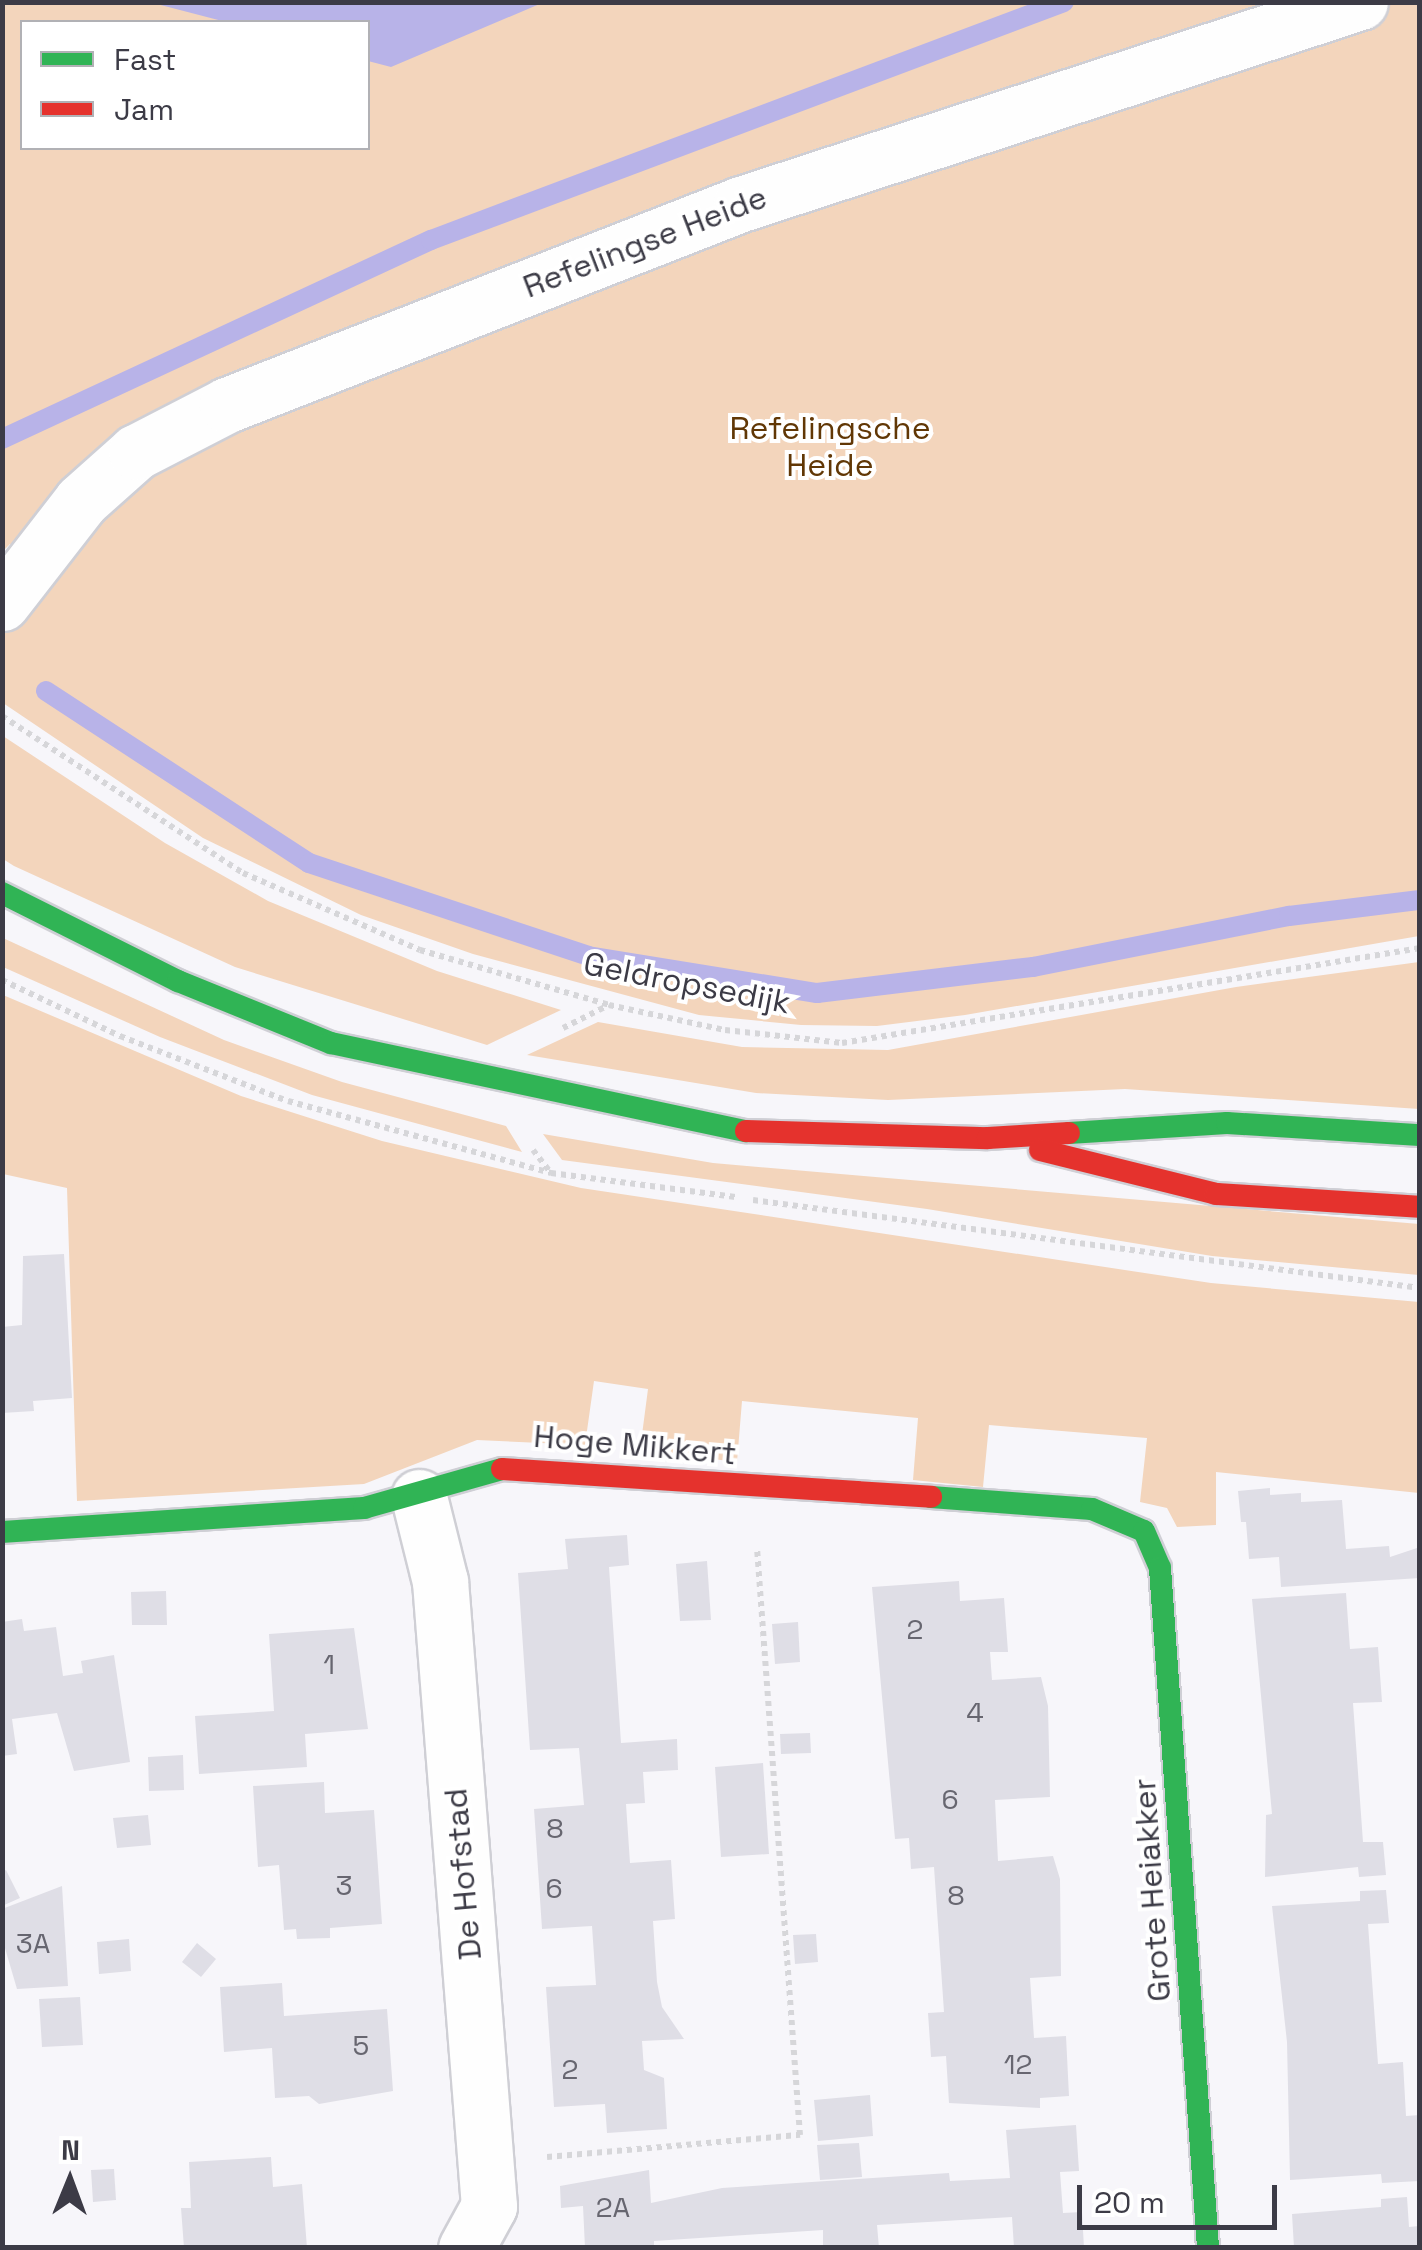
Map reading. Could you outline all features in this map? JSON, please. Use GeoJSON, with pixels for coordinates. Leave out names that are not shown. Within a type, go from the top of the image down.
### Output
{"type":"FeatureCollection","features":[{"type":"Feature","properties":{"kind":"street","name":"Refelingse Heide"},"geometry":{"type":"LineString","coordinates":[[2,603],[81,501],[136,452],[227,405],[741,204],[1360,2]]}},
{"type":"Feature","properties":{"kind":"street"},"geometry":{"type":"LineString","coordinates":[[2,893],[178,981],[348,1047],[754,1134],[988,1138],[1228,1123],[1420,1135]]}},
{"type":"Feature","properties":{"kind":"street"},"geometry":{"type":"LineString","coordinates":[[988,1138],[1216,1194],[1420,1208]]}},
{"type":"Feature","properties":{"kind":"street","name":"Hoge Mikkert"},"geometry":{"type":"LineString","coordinates":[[2,1532],[364,1508],[419,1497],[512,1467],[752,1487],[1092,1508],[1144,1530]]}},
{"type":"Feature","properties":{"kind":"street","name":"De Hofstad"},"geometry":{"type":"LineString","coordinates":[[419,1497],[440,1580],[490,2206],[466,2248]]}},
{"type":"Feature","properties":{"kind":"street","name":"Grote Heiakker"},"geometry":{"type":"LineString","coordinates":[[1144,1530],[1160,1568],[1208,2248]]}},
{"type":"Feature","properties":{"kind":"path","name":"Geldropsedijk"},"geometry":{"type":"LineString","coordinates":[[2,716],[261,881],[420,950],[609,1005],[726,1030],[842,1043],[1420,948]]}},
{"type":"Feature","properties":{"kind":"path"},"geometry":{"type":"LineString","coordinates":[[550,1173],[1420,1288]]}},
{"type":"Feature","properties":{"kind":"path"},"geometry":{"type":"LineString","coordinates":[[486,2162],[800,2135],[752,1487]]}},
{"type":"Feature","properties":{"kind":"green space","name":"Refelingsche Heide"},"geometry":{"type":"Polygon","coordinates":[[[2,3],[1419,3],[1419,936],[965,1015],[877,1026],[801,1025],[699,1015],[473,954],[361,915],[203,838],[3,703],[3,634],[48,575],[10,544],[3,551],[2,3]]]}},
{"type":"Feature","properties":{"kind":"green space"},"geometry":{"type":"Polygon","coordinates":[[[3,736],[165,843],[268,901],[437,971],[561,1010],[487,1045],[235,967],[14,866],[3,859],[3,736]]]}},
{"type":"Feature","properties":{"kind":"green space"},"geometry":{"type":"Polygon","coordinates":[[[3,938],[224,1040],[342,1082],[506,1126],[522,1152],[312,1095],[160,1037],[3,967],[3,938]]]}},
{"type":"Feature","properties":{"kind":"green space"},"geometry":{"type":"Polygon","coordinates":[[[1419,962],[1419,1109],[1125,1089],[888,1100],[756,1093],[527,1055],[598,1022],[742,1047],[888,1050],[1236,987],[1419,962]]]}},
{"type":"Feature","properties":{"kind":"green space"},"geometry":{"type":"Polygon","coordinates":[[[3,995],[241,1096],[382,1141],[581,1188],[1211,1283],[1419,1302],[1419,1493],[1216,1472],[1216,1525],[1177,1527],[1167,1508],[1140,1502],[1147,1438],[989,1425],[983,1487],[913,1480],[918,1418],[742,1401],[737,1462],[640,1450],[648,1389],[594,1381],[585,1445],[477,1440],[364,1484],[77,1501],[67,1188],[3,1174],[3,995]]]}},
{"type":"Feature","properties":{"kind":"green space"},"geometry":{"type":"Polygon","coordinates":[[[543,1134],[713,1163],[1419,1224],[1419,1275],[1212,1256],[927,1209],[562,1160],[543,1134]]]}},
{"type":"Feature","properties":{"kind":"shaded area"},"geometry":{"type":"Polygon","coordinates":[[[542,2],[391,67],[370,62],[370,20],[218,20],[153,3],[542,2]]]}},
{"type":"Feature","properties":{"kind":"building"},"geometry":{"type":"Polygon","coordinates":[[[64,1254],[72,1398],[33,1401],[34,1411],[2,1413],[2,1327],[22,1325],[23,1256],[64,1254]]]}},
{"type":"Feature","properties":{"kind":"building"},"geometry":{"type":"Polygon","coordinates":[[[1270,1488],[1270,1495],[1301,1493],[1301,1502],[1342,1500],[1346,1549],[1389,1546],[1390,1557],[1420,1547],[1420,1578],[1281,1587],[1279,1557],[1249,1559],[1246,1522],[1241,1522],[1238,1491],[1270,1488]]]}},
{"type":"Feature","properties":{"kind":"building"},"geometry":{"type":"Polygon","coordinates":[[[627,1535],[629,1565],[609,1567],[621,1743],[677,1739],[678,1770],[643,1772],[645,1803],[626,1804],[630,1863],[671,1860],[675,1919],[653,1921],[657,1982],[662,2007],[684,2039],[642,2041],[644,2070],[664,2078],[667,2129],[607,2133],[605,2104],[554,2107],[546,1987],[596,1985],[592,1926],[542,1929],[534,1809],[584,1805],[579,1748],[530,1750],[518,1573],[568,1569],[565,1539],[627,1535]]]}},
{"type":"Feature","properties":{"kind":"building"},"geometry":{"type":"Polygon","coordinates":[[[707,1561],[711,1620],[680,1621],[676,1564],[707,1561]]]}},
{"type":"Feature","properties":{"kind":"building"},"geometry":{"type":"Polygon","coordinates":[[[959,1581],[960,1601],[1004,1598],[1008,1652],[990,1652],[992,1680],[1041,1677],[1048,1706],[1050,1797],[995,1800],[998,1861],[1053,1856],[1060,1879],[1061,1976],[1030,1978],[1034,2038],[1066,2036],[1069,2096],[1040,2098],[1040,2108],[949,2103],[946,2056],[931,2057],[928,2013],[944,2012],[934,1867],[911,1869],[909,1838],[895,1839],[872,1587],[959,1581]]]}},
{"type":"Feature","properties":{"kind":"building"},"geometry":{"type":"Polygon","coordinates":[[[166,1591],[167,1625],[132,1625],[131,1592],[166,1591]]]}},
{"type":"Feature","properties":{"kind":"building"},"geometry":{"type":"Polygon","coordinates":[[[1346,1593],[1350,1649],[1378,1647],[1382,1702],[1353,1703],[1363,1842],[1383,1842],[1386,1875],[1359,1877],[1358,1867],[1265,1877],[1266,1815],[1272,1814],[1252,1599],[1346,1593]]]}},
{"type":"Feature","properties":{"kind":"building"},"geometry":{"type":"Polygon","coordinates":[[[22,1619],[24,1631],[56,1627],[63,1676],[83,1673],[81,1661],[114,1655],[130,1762],[74,1771],[57,1713],[12,1719],[17,1754],[2,1756],[2,1622],[22,1619]]]}},
{"type":"Feature","properties":{"kind":"building"},"geometry":{"type":"Polygon","coordinates":[[[798,1622],[800,1662],[775,1664],[772,1624],[798,1622]]]}},
{"type":"Feature","properties":{"kind":"building"},"geometry":{"type":"Polygon","coordinates":[[[354,1628],[368,1729],[305,1734],[307,1767],[199,1774],[195,1716],[274,1711],[269,1634],[354,1628]]]}},
{"type":"Feature","properties":{"kind":"building"},"geometry":{"type":"Polygon","coordinates":[[[810,1733],[811,1753],[781,1754],[780,1734],[810,1733]]]}},
{"type":"Feature","properties":{"kind":"building"},"geometry":{"type":"Polygon","coordinates":[[[183,1755],[184,1790],[149,1791],[148,1757],[183,1755]]]}},
{"type":"Feature","properties":{"kind":"building"},"geometry":{"type":"Polygon","coordinates":[[[763,1763],[769,1854],[721,1857],[715,1767],[763,1763]]]}},
{"type":"Feature","properties":{"kind":"building"},"geometry":{"type":"Polygon","coordinates":[[[324,1782],[325,1813],[374,1810],[382,1924],[330,1928],[330,1938],[297,1939],[296,1929],[284,1930],[279,1865],[258,1867],[253,1786],[324,1782]]]}},
{"type":"Feature","properties":{"kind":"building"},"geometry":{"type":"Polygon","coordinates":[[[148,1815],[151,1845],[117,1848],[113,1818],[148,1815]]]}},
{"type":"Feature","properties":{"kind":"building"},"geometry":{"type":"Polygon","coordinates":[[[6,1870],[20,1898],[2,1906],[2,1872],[6,1870]]]}},
{"type":"Feature","properties":{"kind":"building"},"geometry":{"type":"Polygon","coordinates":[[[62,1886],[68,1986],[17,1989],[2,1938],[2,1909],[62,1886]]]}},
{"type":"Feature","properties":{"kind":"building"},"geometry":{"type":"Polygon","coordinates":[[[1386,1890],[1389,1923],[1368,1924],[1378,2064],[1403,2062],[1406,2116],[1420,2115],[1420,2181],[1382,2183],[1381,2174],[1290,2180],[1287,2042],[1272,1906],[1360,1901],[1360,1891],[1386,1890]]]}},
{"type":"Feature","properties":{"kind":"building"},"geometry":{"type":"Polygon","coordinates":[[[816,1934],[818,1962],[795,1964],[793,1935],[816,1934]]]}},
{"type":"Feature","properties":{"kind":"building"},"geometry":{"type":"Polygon","coordinates":[[[129,1939],[131,1971],[99,1974],[97,1942],[129,1939]]]}},
{"type":"Feature","properties":{"kind":"building"},"geometry":{"type":"Polygon","coordinates":[[[197,1943],[216,1959],[201,1977],[182,1962],[197,1943]]]}},
{"type":"Feature","properties":{"kind":"building"},"geometry":{"type":"Polygon","coordinates":[[[282,1983],[284,2016],[387,2009],[393,2091],[319,2104],[309,2096],[275,2098],[272,2048],[224,2052],[220,1987],[282,1983]]]}},
{"type":"Feature","properties":{"kind":"building"},"geometry":{"type":"Polygon","coordinates":[[[80,1997],[83,2045],[42,2047],[39,1999],[80,1997]]]}},
{"type":"Feature","properties":{"kind":"building"},"geometry":{"type":"Polygon","coordinates":[[[870,2095],[873,2136],[818,2141],[814,2100],[870,2095]]]}},
{"type":"Feature","properties":{"kind":"building"},"geometry":{"type":"Polygon","coordinates":[[[1076,2125],[1079,2171],[1060,2172],[1063,2213],[1082,2212],[1084,2248],[1014,2248],[1012,2217],[877,2225],[879,2248],[823,2248],[823,2230],[654,2241],[654,2248],[585,2248],[583,2206],[561,2208],[560,2186],[649,2170],[651,2203],[722,2188],[949,2173],[950,2181],[1010,2178],[1006,2130],[1076,2125]]]}},
{"type":"Feature","properties":{"kind":"building"},"geometry":{"type":"Polygon","coordinates":[[[859,2143],[862,2177],[820,2180],[817,2145],[859,2143]]]}},
{"type":"Feature","properties":{"kind":"building"},"geometry":{"type":"Polygon","coordinates":[[[271,2157],[273,2187],[302,2184],[307,2248],[184,2248],[181,2208],[191,2208],[189,2162],[271,2157]]]}},
{"type":"Feature","properties":{"kind":"building"},"geometry":{"type":"Polygon","coordinates":[[[114,2169],[116,2200],[93,2202],[91,2170],[114,2169]]]}},
{"type":"Feature","properties":{"kind":"building"},"geometry":{"type":"Polygon","coordinates":[[[1407,2197],[1409,2227],[1419,2226],[1420,2248],[1294,2248],[1292,2214],[1381,2207],[1381,2199],[1407,2197]]]}},
{"type":"Feature","properties":{"kind":"waterway"},"geometry":{"type":"LineString","coordinates":[[2,439],[431,240],[1064,2]]}},
{"type":"Feature","properties":{"kind":"waterway"},"geometry":{"type":"LineString","coordinates":[[46,691],[309,863],[588,956],[817,993],[1033,967],[1289,916],[1420,900]]}},
{"type":"Feature","properties":{"kind":"traffic: fast"},"geometry":{"type":"LineString","coordinates":[[2,893],[178,981],[331,1043],[746,1131]]}},
{"type":"Feature","properties":{"kind":"traffic: fast"},"geometry":{"type":"LineString","coordinates":[[1069,1133],[1227,1123],[1420,1135]]}},
{"type":"Feature","properties":{"kind":"traffic: fast"},"geometry":{"type":"LineString","coordinates":[[2,1532],[364,1508],[502,1469]]}},
{"type":"Feature","properties":{"kind":"traffic: fast"},"geometry":{"type":"LineString","coordinates":[[931,1497],[1092,1509],[1144,1531],[1160,1568],[1208,2248]]}},
{"type":"Feature","properties":{"kind":"traffic: jam"},"geometry":{"type":"LineString","coordinates":[[746,1131],[988,1138],[1069,1133]]}},
{"type":"Feature","properties":{"kind":"traffic: jam"},"geometry":{"type":"LineString","coordinates":[[1040,1150],[1216,1194],[1420,1207]]}},
{"type":"Feature","properties":{"kind":"traffic: jam"},"geometry":{"type":"LineString","coordinates":[[502,1469],[931,1497]]}}]}
